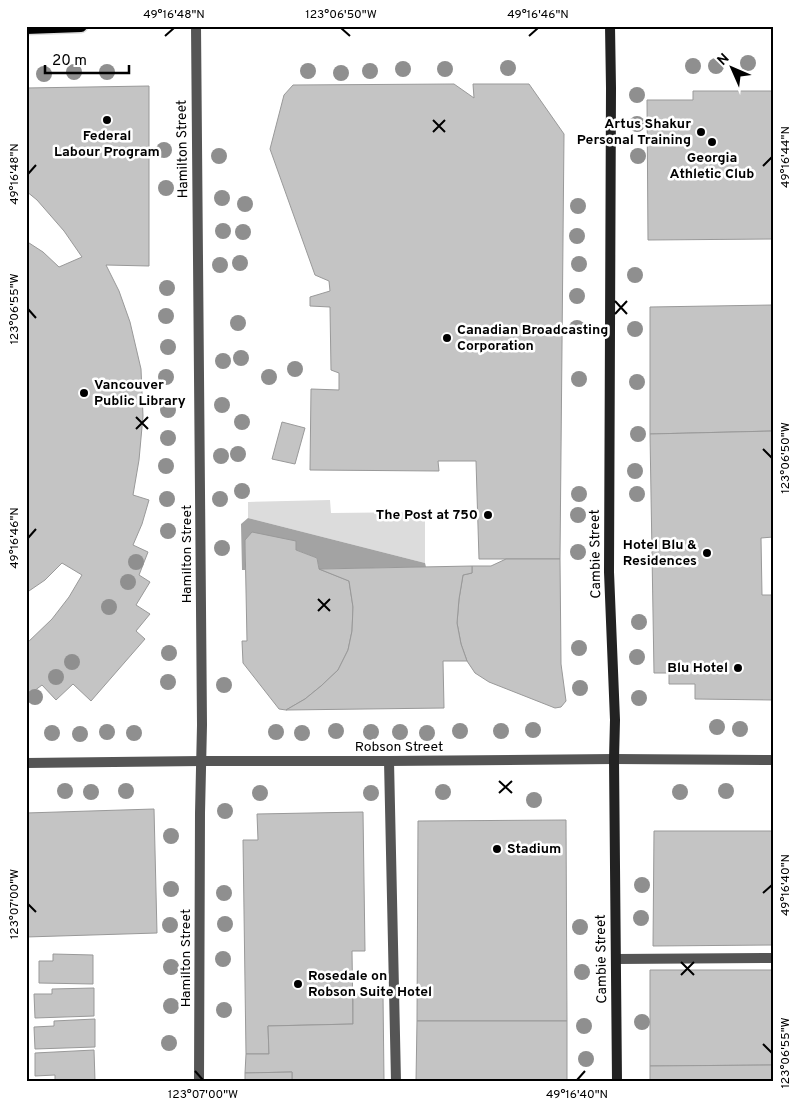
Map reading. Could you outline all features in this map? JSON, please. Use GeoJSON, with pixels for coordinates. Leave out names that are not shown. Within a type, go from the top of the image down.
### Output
{"type":"FeatureCollection","features":[{"type":"Feature","properties":{"kind":"main road"},"geometry":{"type":"LineString","coordinates":[[26,28],[81,26]]}},
{"type":"Feature","properties":{"kind":"main road","name":"Cambie Street"},"geometry":{"type":"LineString","coordinates":[[610,26],[608,572],[615,720],[617,1081]]}},
{"type":"Feature","properties":{"kind":"street","name":"Hamilton Street"},"geometry":{"type":"LineString","coordinates":[[196,26],[202,717],[199,1081]]}},
{"type":"Feature","properties":{"kind":"street","name":"Robson Street"},"geometry":{"type":"LineString","coordinates":[[26,764],[201,761],[773,760]]}},
{"type":"Feature","properties":{"kind":"street"},"geometry":{"type":"LineString","coordinates":[[389,761],[396,1081]]}},
{"type":"Feature","properties":{"kind":"street"},"geometry":{"type":"LineString","coordinates":[[616,959],[773,958]]}},
{"type":"Feature","properties":{"kind":"shaded area"},"geometry":{"type":"Polygon","coordinates":[[[330,500],[331,513],[425,512],[425,563],[248,518],[248,502],[330,500]]]}},
{"type":"Feature","properties":{"kind":"shaded area"},"geometry":{"type":"Polygon","coordinates":[[[248,518],[425,563],[426,567],[319,569],[317,558],[296,550],[245,540],[245,570],[242,570],[241,524],[248,518]]]}},
{"type":"Feature","properties":{"kind":"building","name":"Canadian Broadcasting Corporation"},"geometry":{"type":"Polygon","coordinates":[[[454,84],[474,98],[473,84],[529,84],[564,134],[560,559],[479,559],[476,461],[438,461],[439,471],[310,470],[311,389],[339,390],[339,373],[331,370],[330,307],[310,306],[310,297],[330,291],[329,281],[315,275],[270,149],[284,95],[293,85],[454,84]]]}},
{"type":"Feature","properties":{"kind":"building","name":"Vancouver Public Library"},"geometry":{"type":"Polygon","coordinates":[[[149,86],[149,266],[106,265],[119,291],[130,322],[141,369],[143,416],[139,460],[133,495],[149,500],[133,545],[148,552],[139,575],[150,582],[136,605],[150,614],[136,631],[145,639],[91,701],[73,684],[56,700],[42,685],[26,697],[26,644],[52,619],[69,597],[82,575],[62,563],[45,580],[26,593],[26,241],[43,252],[59,267],[82,257],[64,231],[37,200],[26,191],[26,88],[149,86]]]}},
{"type":"Feature","properties":{"kind":"building"},"geometry":{"type":"Polygon","coordinates":[[[693,91],[773,91],[773,239],[648,240],[647,100],[693,100],[693,91]]]}},
{"type":"Feature","properties":{"kind":"building"},"geometry":{"type":"Polygon","coordinates":[[[773,305],[773,431],[650,434],[650,307],[773,305]]]}},
{"type":"Feature","properties":{"kind":"building"},"geometry":{"type":"Polygon","coordinates":[[[282,422],[305,428],[295,464],[272,459],[282,422]]]}},
{"type":"Feature","properties":{"kind":"building","name":"Hotel Blu & Residences"},"geometry":{"type":"Polygon","coordinates":[[[773,431],[773,537],[761,538],[762,595],[773,595],[773,700],[695,699],[695,684],[669,684],[669,673],[654,673],[650,434],[773,431]]]}},
{"type":"Feature","properties":{"kind":"building"},"geometry":{"type":"Polygon","coordinates":[[[252,532],[296,541],[296,550],[317,558],[319,569],[349,581],[353,607],[352,631],[348,650],[338,670],[305,699],[286,710],[279,709],[243,663],[242,641],[247,641],[245,540],[252,532]]]}},
{"type":"Feature","properties":{"kind":"building"},"geometry":{"type":"Polygon","coordinates":[[[506,559],[560,559],[561,664],[566,701],[561,707],[555,708],[489,682],[475,673],[467,661],[457,623],[463,575],[472,573],[472,566],[491,566],[506,559]]]}},
{"type":"Feature","properties":{"kind":"building"},"geometry":{"type":"Polygon","coordinates":[[[472,566],[472,573],[463,575],[457,623],[467,661],[443,661],[444,708],[286,710],[305,699],[338,670],[348,650],[352,631],[353,607],[349,581],[319,569],[472,566]]]}},
{"type":"Feature","properties":{"kind":"building"},"geometry":{"type":"Polygon","coordinates":[[[154,809],[157,933],[26,937],[26,813],[154,809]]]}},
{"type":"Feature","properties":{"kind":"building"},"geometry":{"type":"Polygon","coordinates":[[[363,812],[365,951],[352,951],[353,1024],[268,1026],[269,1054],[246,1054],[243,840],[258,840],[257,814],[363,812]]]}},
{"type":"Feature","properties":{"kind":"building"},"geometry":{"type":"Polygon","coordinates":[[[566,820],[567,1021],[417,1021],[418,821],[566,820]]]}},
{"type":"Feature","properties":{"kind":"building"},"geometry":{"type":"Polygon","coordinates":[[[654,831],[773,831],[773,945],[653,946],[654,831]]]}},
{"type":"Feature","properties":{"kind":"building"},"geometry":{"type":"Polygon","coordinates":[[[53,954],[93,955],[93,984],[39,983],[39,961],[53,961],[53,954]]]}},
{"type":"Feature","properties":{"kind":"building"},"geometry":{"type":"Polygon","coordinates":[[[650,970],[773,970],[773,1065],[650,1066],[650,970]]]}},
{"type":"Feature","properties":{"kind":"building"},"geometry":{"type":"Polygon","coordinates":[[[94,988],[94,1016],[35,1018],[34,994],[52,994],[52,989],[94,988]]]}},
{"type":"Feature","properties":{"kind":"building"},"geometry":{"type":"Polygon","coordinates":[[[353,994],[383,994],[384,1081],[292,1081],[292,1072],[245,1073],[246,1054],[269,1054],[268,1026],[353,1024],[353,994]]]}},
{"type":"Feature","properties":{"kind":"building"},"geometry":{"type":"Polygon","coordinates":[[[95,1019],[95,1047],[35,1049],[34,1027],[54,1026],[54,1021],[95,1019]]]}},
{"type":"Feature","properties":{"kind":"building"},"geometry":{"type":"Polygon","coordinates":[[[417,1021],[567,1021],[567,1081],[416,1081],[417,1021]]]}},
{"type":"Feature","properties":{"kind":"building"},"geometry":{"type":"Polygon","coordinates":[[[94,1050],[95,1081],[55,1081],[55,1075],[35,1076],[35,1053],[94,1050]]]}},
{"type":"Feature","properties":{"kind":"building"},"geometry":{"type":"Polygon","coordinates":[[[773,1065],[773,1081],[650,1081],[650,1066],[773,1065]]]}},
{"type":"Feature","properties":{"kind":"building"},"geometry":{"type":"Polygon","coordinates":[[[292,1072],[292,1081],[245,1081],[245,1073],[292,1072]]]}},
{"type":"Feature","properties":{"kind":"place","name":"Federal Labour Program"},"geometry":{"type":"Point","coordinates":[107,120]}},
{"type":"Feature","properties":{"kind":"place","name":"Artus Shakur Personal Training"},"geometry":{"type":"Point","coordinates":[701,132]}},
{"type":"Feature","properties":{"kind":"place","name":"Georgia Athletic Club"},"geometry":{"type":"Point","coordinates":[712,142]}},
{"type":"Feature","properties":{"kind":"place","name":"Canadian Broadcasting Corporation"},"geometry":{"type":"Point","coordinates":[447,338]}},
{"type":"Feature","properties":{"kind":"place","name":"Vancouver Public Library"},"geometry":{"type":"Point","coordinates":[84,393]}},
{"type":"Feature","properties":{"kind":"place","name":"The Post at 750"},"geometry":{"type":"Point","coordinates":[488,515]}},
{"type":"Feature","properties":{"kind":"place","name":"Hotel Blu & Residences"},"geometry":{"type":"Point","coordinates":[707,553]}},
{"type":"Feature","properties":{"kind":"place","name":"Blu Hotel"},"geometry":{"type":"Point","coordinates":[738,668]}},
{"type":"Feature","properties":{"kind":"place","name":"Stadium"},"geometry":{"type":"Point","coordinates":[497,849]}},
{"type":"Feature","properties":{"kind":"place","name":"Rosedale on Robson Suite Hotel"},"geometry":{"type":"Point","coordinates":[298,984]}}]}
